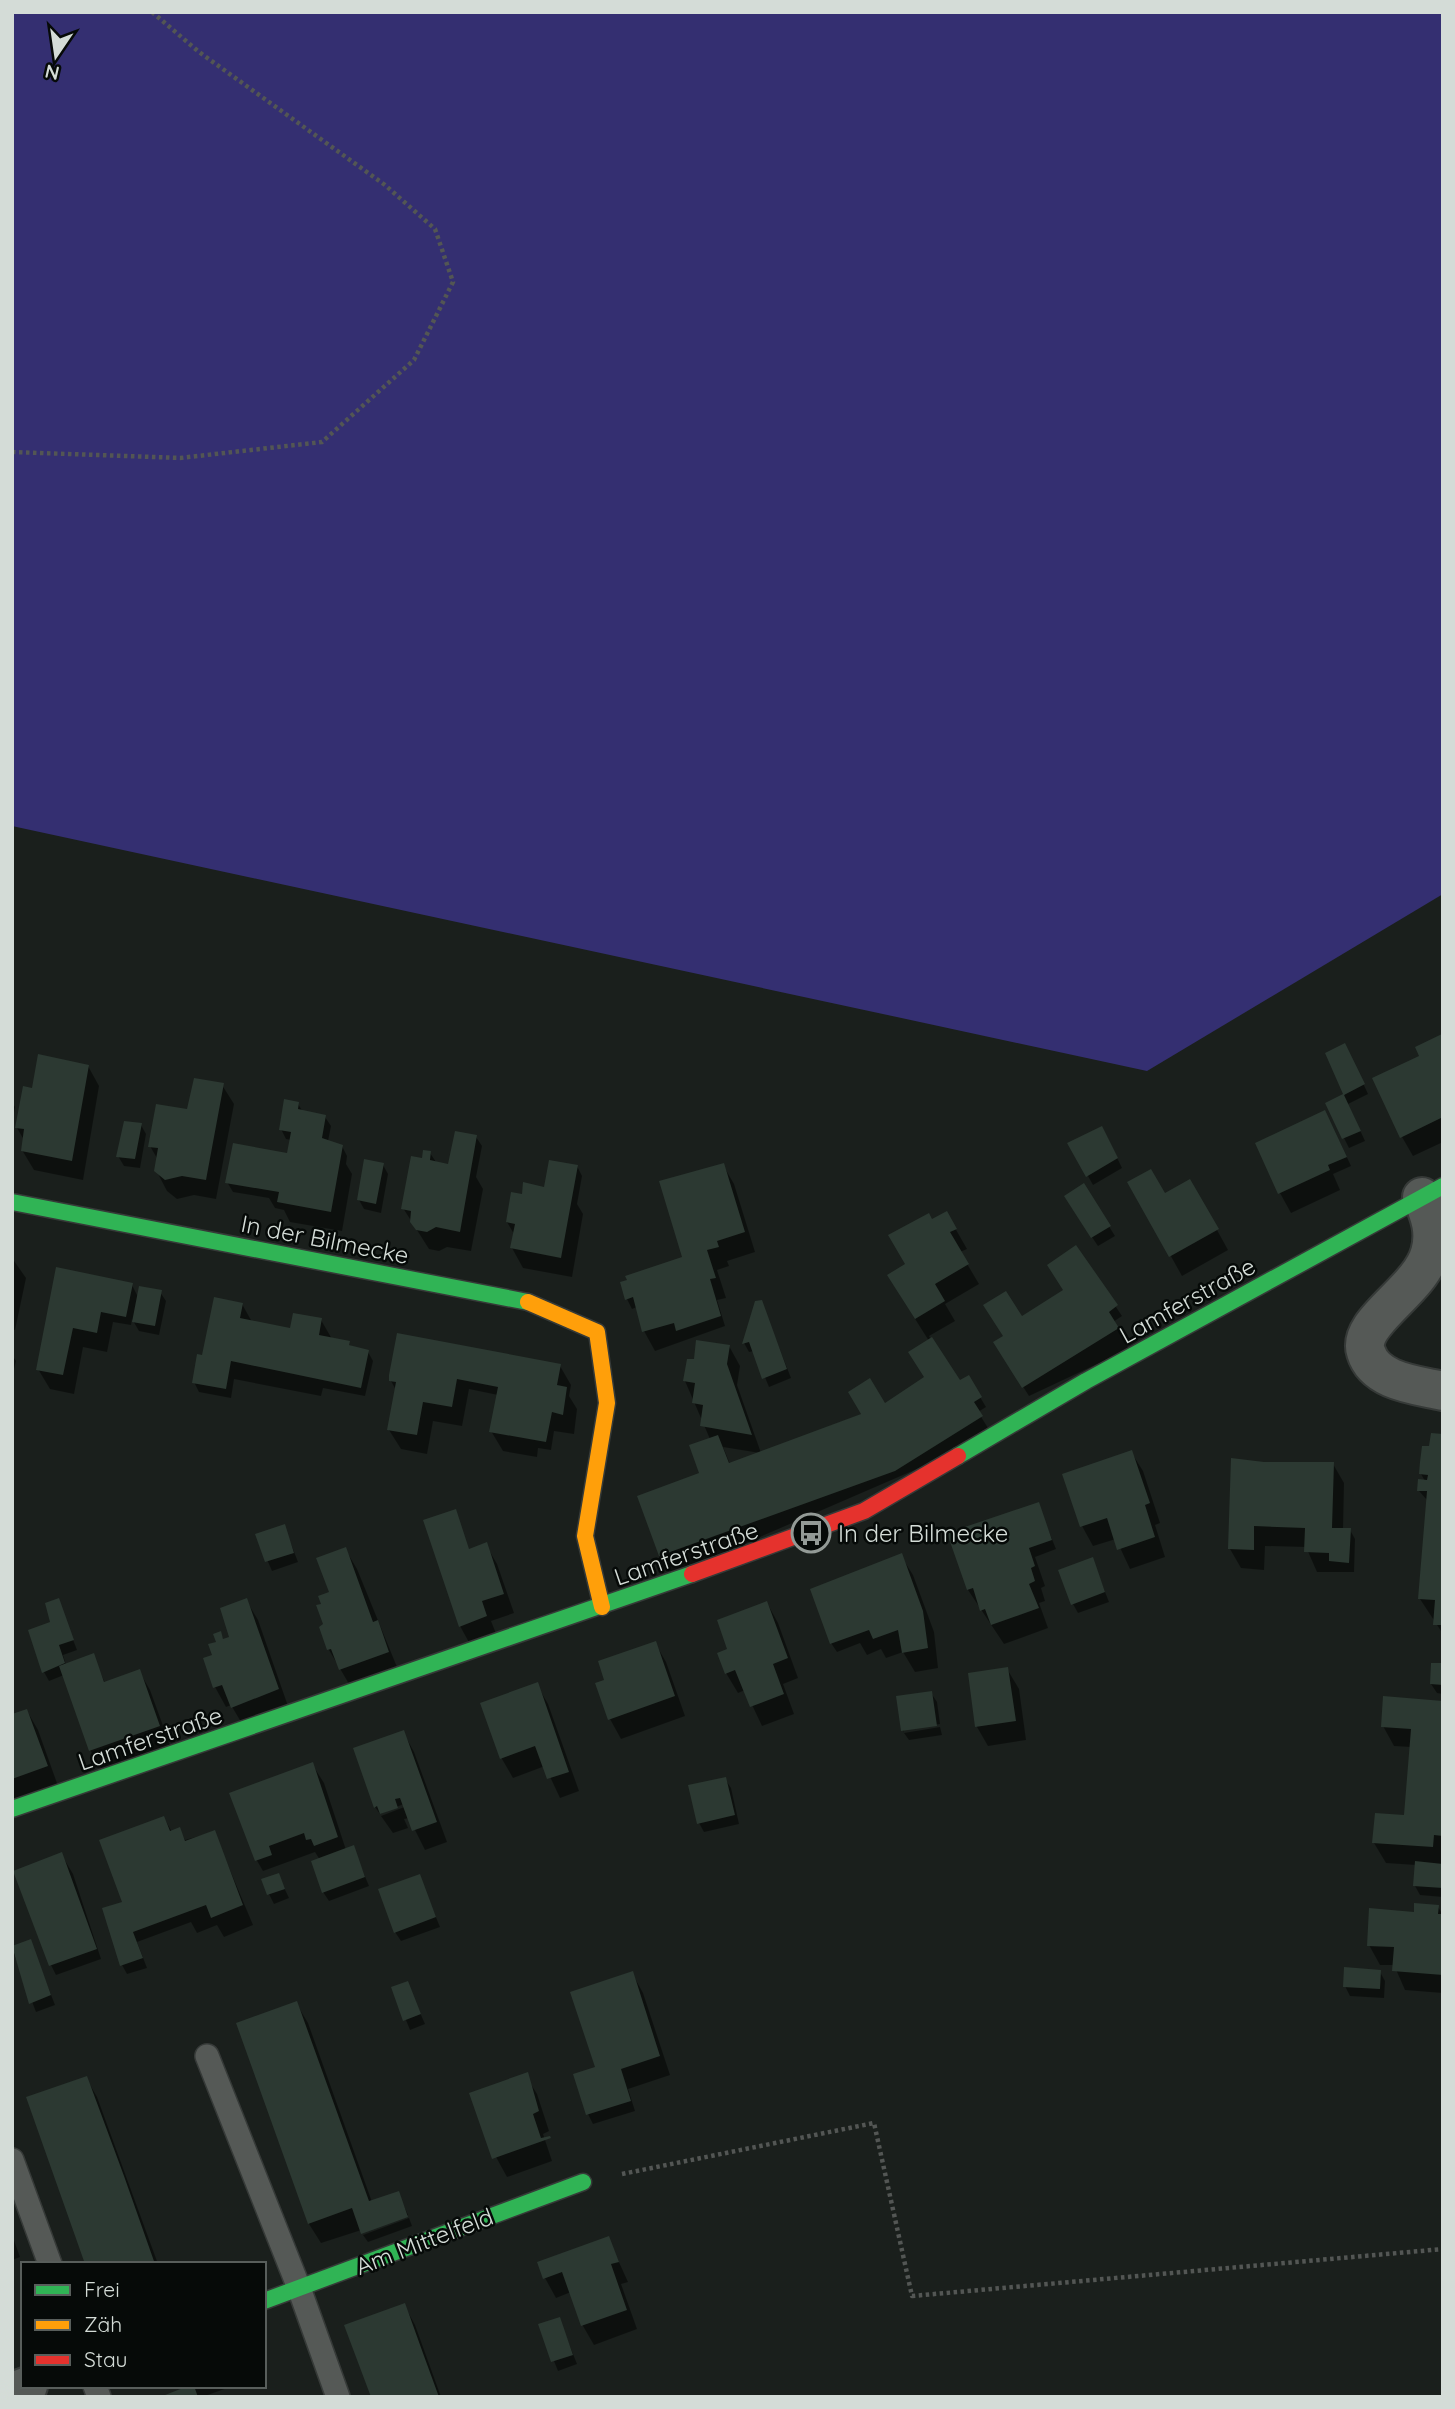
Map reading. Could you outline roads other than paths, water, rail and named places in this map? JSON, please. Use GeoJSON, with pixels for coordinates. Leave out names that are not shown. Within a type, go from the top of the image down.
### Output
{"type":"FeatureCollection","features":[{"type":"Feature","properties":{"kind":"street"},"geometry":{"type":"LineString","coordinates":[[1432,1191],[1430,1255],[1421,1275],[1408,1291],[1367,1330],[1363,1345],[1368,1361],[1383,1374],[1443,1391]]}},
{"type":"Feature","properties":{"kind":"street","name":"Lamferstraße"},"geometry":{"type":"LineString","coordinates":[[12,1809],[602,1607],[864,1511],[1086,1381],[1432,1191]]}},
{"type":"Feature","properties":{"kind":"street","name":"In der Bilmecke"},"geometry":{"type":"LineString","coordinates":[[12,1202],[537,1304],[597,1332],[607,1404],[585,1536],[602,1607]]}},
{"type":"Feature","properties":{"kind":"street","name":"Am Mittelfeld"},"geometry":{"type":"LineString","coordinates":[[266,2300],[583,2182]]}},
{"type":"Feature","properties":{"kind":"lane"},"geometry":{"type":"LineString","coordinates":[[207,2056],[299,2288],[338,2397]]}},
{"type":"Feature","properties":{"kind":"lane"},"geometry":{"type":"LineString","coordinates":[[12,2160],[49,2262]]}},
{"type":"Feature","properties":{"kind":"place","name":"In der Bilmecke"},"geometry":{"type":"Point","coordinates":[811,1533]}}]}
